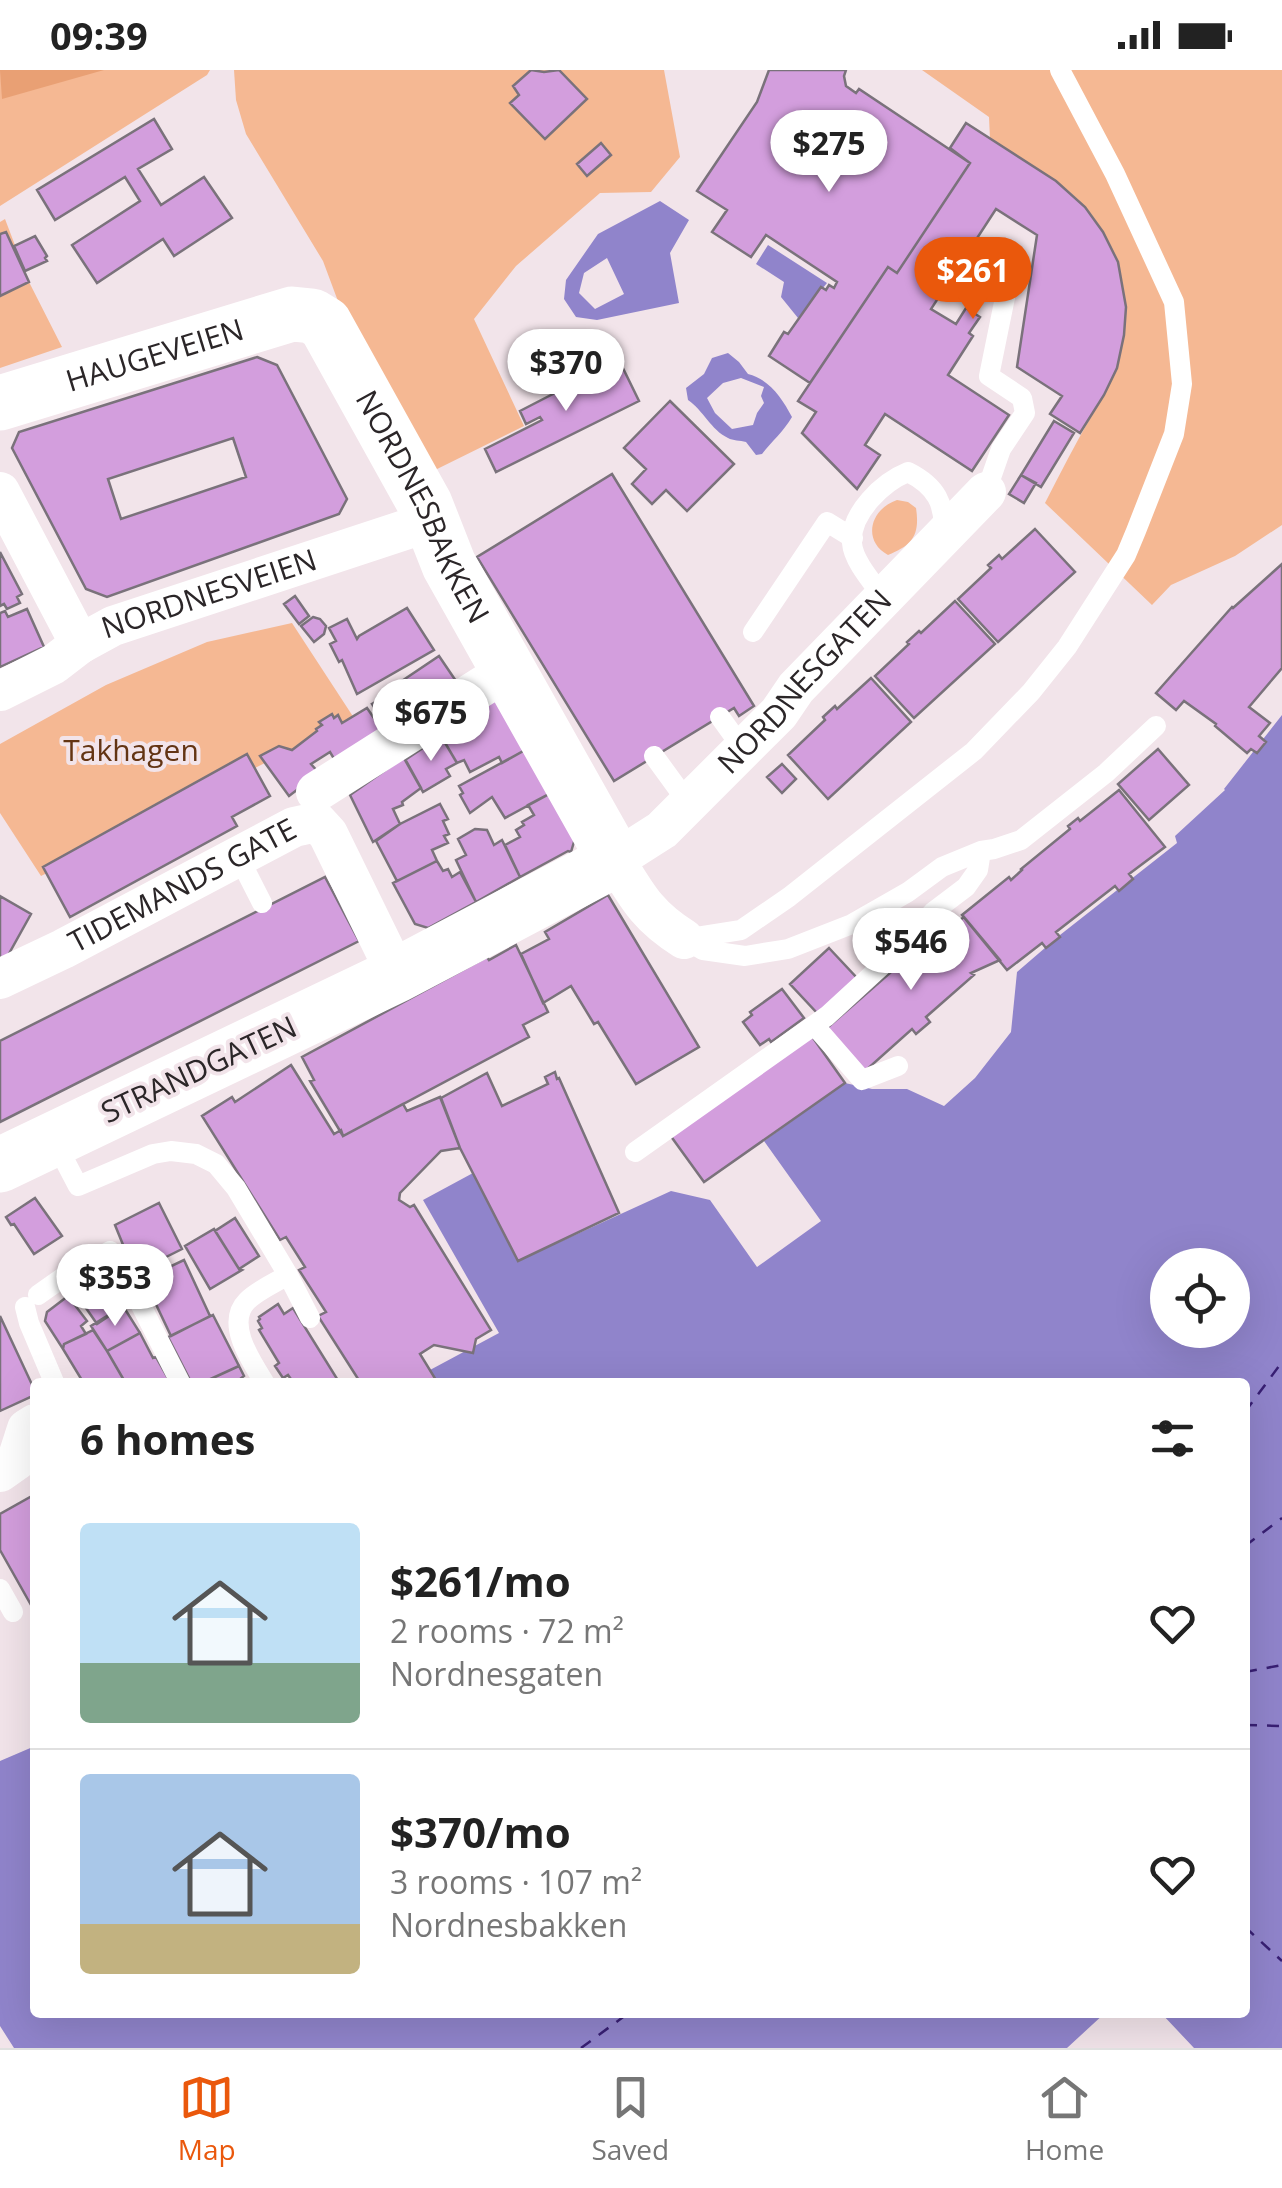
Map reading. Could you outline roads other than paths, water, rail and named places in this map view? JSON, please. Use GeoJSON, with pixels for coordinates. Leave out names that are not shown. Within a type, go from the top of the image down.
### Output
{"type":"FeatureCollection","features":[{"type":"Feature","properties":{"kind":"main road","name":"HAUGEVEIEN"},"geometry":{"type":"LineString","coordinates":[[0,403],[292,314],[312,316]]}},
{"type":"Feature","properties":{"kind":"main road","name":"NORDNESBAKKEN"},"geometry":{"type":"LineString","coordinates":[[312,316],[325,324],[405,466],[449,565],[615,860]]}},
{"type":"Feature","properties":{"kind":"main road","name":"NORDNESGATEN"},"geometry":{"type":"LineString","coordinates":[[398,975],[615,860]]}},
{"type":"Feature","properties":{"kind":"main road","name":"STRANDGATEN"},"geometry":{"type":"LineString","coordinates":[[0,1165],[398,975]]}},
{"type":"Feature","properties":{"kind":"street"},"geometry":{"type":"LineString","coordinates":[[0,492],[80,644]]}},
{"type":"Feature","properties":{"kind":"street","name":"NORDNESGATEN"},"geometry":{"type":"LineString","coordinates":[[615,860],[662,830],[689,804],[732,733],[779,713],[796,688],[986,492]]}},
{"type":"Feature","properties":{"kind":"street","name":"NORDNESVEIEN"},"geometry":{"type":"LineString","coordinates":[[0,691],[54,664],[113,626],[432,521]]}},
{"type":"Feature","properties":{"kind":"street"},"geometry":{"type":"LineString","coordinates":[[316,792],[495,678],[504,662]]}},
{"type":"Feature","properties":{"kind":"street","name":"TIDEMANDS GATE"},"geometry":{"type":"LineString","coordinates":[[0,979],[294,827],[317,822],[328,834],[398,975]]}},
{"type":"Feature","properties":{"kind":"street"},"geometry":{"type":"LineString","coordinates":[[615,860],[642,906],[684,939]]}},
{"type":"Feature","properties":{"kind":"street"},"geometry":{"type":"LineString","coordinates":[[0,1472],[16,1460],[30,1428]]}},
{"type":"Feature","properties":{"kind":"lane"},"geometry":{"type":"LineString","coordinates":[[684,939],[741,930],[974,751],[1031,692],[1066,647],[1126,555],[1174,434],[1182,384],[1174,302],[1115,174],[1060,70]]}},
{"type":"Feature","properties":{"kind":"lane"},"geometry":{"type":"LineString","coordinates":[[986,492],[1001,449],[1025,413],[1022,398],[989,376],[1011,268]]}},
{"type":"Feature","properties":{"kind":"lane"},"geometry":{"type":"LineString","coordinates":[[884,598],[861,568],[852,544],[856,525],[871,496],[893,478],[908,472],[926,481],[937,496],[944,518],[943,537]]}},
{"type":"Feature","properties":{"kind":"lane"},"geometry":{"type":"LineString","coordinates":[[753,632],[826,522],[853,538]]}},
{"type":"Feature","properties":{"kind":"lane"},"geometry":{"type":"LineString","coordinates":[[684,939],[703,950],[745,956],[788,949],[852,924],[942,867],[1021,840],[1106,773],[1156,726]]}},
{"type":"Feature","properties":{"kind":"lane"},"geometry":{"type":"LineString","coordinates":[[654,756],[689,804]]}},
{"type":"Feature","properties":{"kind":"lane"},"geometry":{"type":"LineString","coordinates":[[635,1152],[814,1026],[889,959],[933,912],[966,887],[978,870],[980,851]]}},
{"type":"Feature","properties":{"kind":"lane"},"geometry":{"type":"LineString","coordinates":[[238,856],[262,904]]}},
{"type":"Feature","properties":{"kind":"lane"},"geometry":{"type":"LineString","coordinates":[[814,1026],[862,1080],[898,1066]]}},
{"type":"Feature","properties":{"kind":"lane"},"geometry":{"type":"LineString","coordinates":[[53,1139],[78,1186],[153,1154],[171,1151],[196,1154],[216,1164],[236,1188],[310,1318]]}},
{"type":"Feature","properties":{"kind":"lane"},"geometry":{"type":"LineString","coordinates":[[52,1378],[28,1323],[32,1301],[70,1273],[110,1251],[178,1378]]}},
{"type":"Feature","properties":{"kind":"lane"},"geometry":{"type":"LineString","coordinates":[[262,1378],[239,1330],[239,1311],[250,1298],[288,1275]]}},
{"type":"Feature","properties":{"kind":"lane"},"geometry":{"type":"LineString","coordinates":[[0,1589],[13,1612]]}},
{"type":"Feature","properties":{"kind":"park label","name":"Takhagen"},"geometry":{"type":"Point","coordinates":[131,751]}}]}
